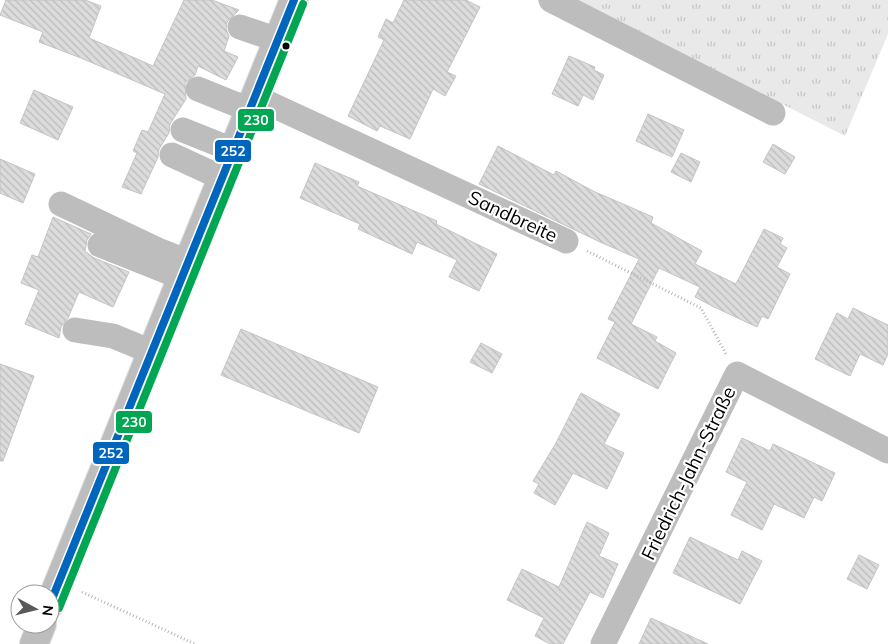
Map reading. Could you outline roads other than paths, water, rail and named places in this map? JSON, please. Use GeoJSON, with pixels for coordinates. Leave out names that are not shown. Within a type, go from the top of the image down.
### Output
{"type":"FeatureCollection","features":[{"type":"Feature","properties":{"kind":"main road"},"geometry":{"type":"LineString","coordinates":[[58,584],[294,0]]}},
{"type":"Feature","properties":{"kind":"street"},"geometry":{"type":"LineString","coordinates":[[550,0],[773,113]]}},
{"type":"Feature","properties":{"kind":"street"},"geometry":{"type":"LineString","coordinates":[[240,27],[278,40]]}},
{"type":"Feature","properties":{"kind":"street","name":"Sandbreite"},"geometry":{"type":"LineString","coordinates":[[198,89],[252,103],[566,241]]}},
{"type":"Feature","properties":{"kind":"street"},"geometry":{"type":"LineString","coordinates":[[183,130],[233,150]]}},
{"type":"Feature","properties":{"kind":"street"},"geometry":{"type":"LineString","coordinates":[[172,155],[222,178]]}},
{"type":"Feature","properties":{"kind":"street"},"geometry":{"type":"LineString","coordinates":[[61,204],[185,270]]}},
{"type":"Feature","properties":{"kind":"street"},"geometry":{"type":"LineString","coordinates":[[100,245],[185,270]]}},
{"type":"Feature","properties":{"kind":"street"},"geometry":{"type":"LineString","coordinates":[[75,330],[112,336],[152,352]]}},
{"type":"Feature","properties":{"kind":"street","name":"Friedrich-Jahn-Straße"},"geometry":{"type":"LineString","coordinates":[[604,644],[736,374],[888,451]]}}]}
